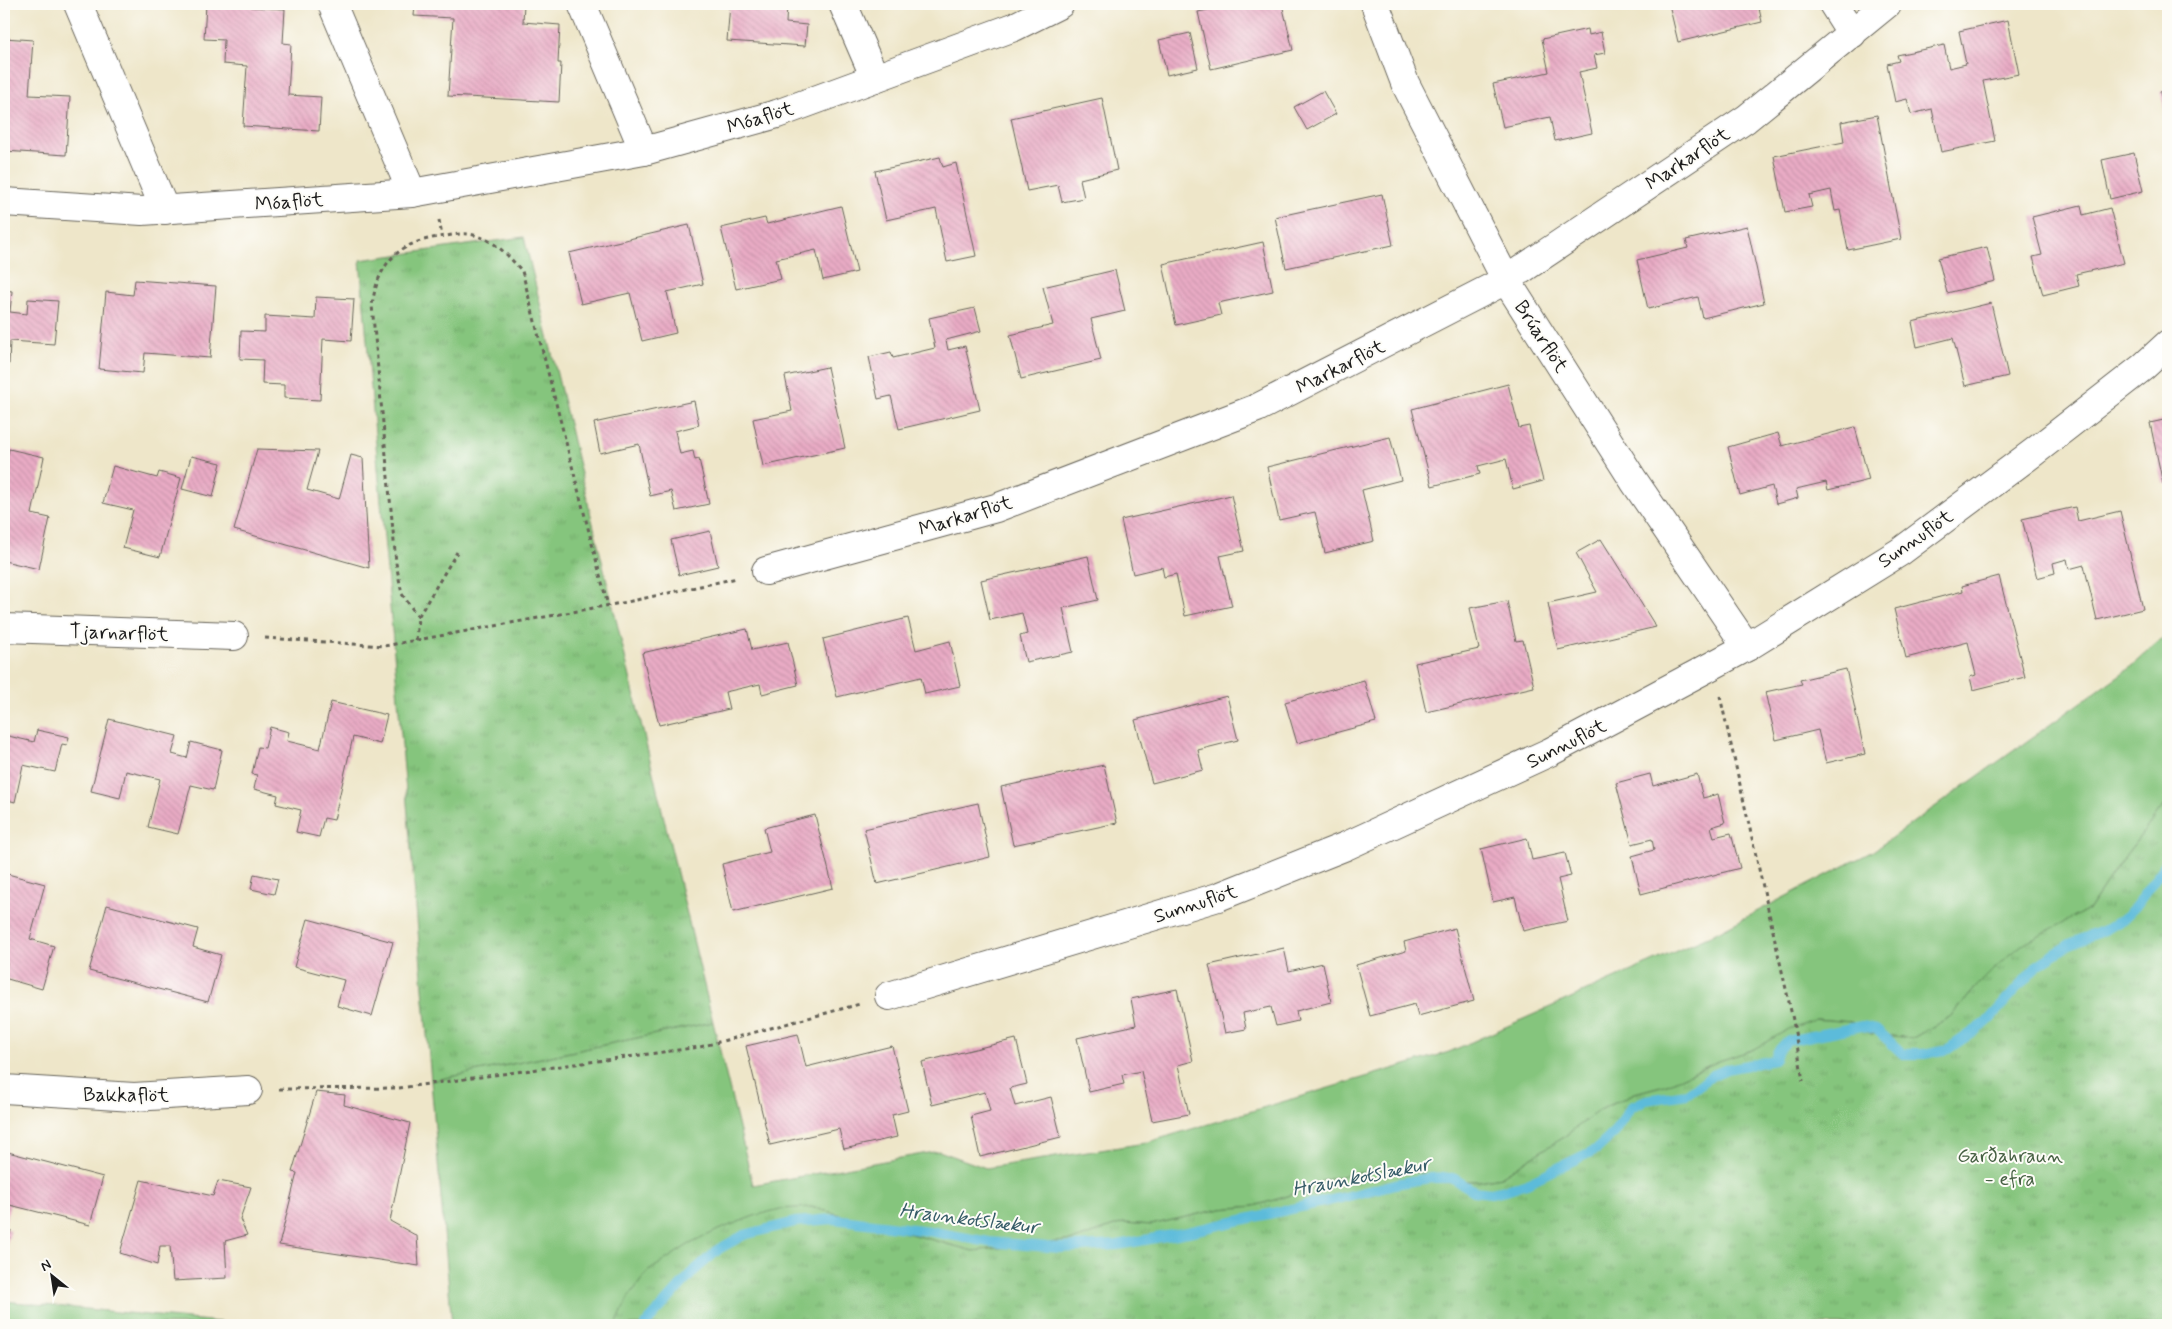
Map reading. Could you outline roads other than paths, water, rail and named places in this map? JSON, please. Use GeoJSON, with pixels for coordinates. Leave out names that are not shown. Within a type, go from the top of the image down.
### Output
{"type":"FeatureCollection","features":[{"type":"Feature","properties":{"kind":"street"},"geometry":{"type":"LineString","coordinates":[[78,4],[165,210]]}},
{"type":"Feature","properties":{"kind":"street"},"geometry":{"type":"LineString","coordinates":[[332,4],[412,193]]}},
{"type":"Feature","properties":{"kind":"street"},"geometry":{"type":"LineString","coordinates":[[582,4],[644,151]]}},
{"type":"Feature","properties":{"kind":"street"},"geometry":{"type":"LineString","coordinates":[[843,4],[874,78]]}},
{"type":"Feature","properties":{"kind":"street","name":"Móaflöt"},"geometry":{"type":"LineString","coordinates":[[4,202],[142,211],[412,193],[644,151],[777,114],[1014,27],[1060,4]]}},
{"type":"Feature","properties":{"kind":"street","name":"Brúarflöt"},"geometry":{"type":"LineString","coordinates":[[1375,4],[1405,84],[1506,280],[1634,481],[1747,648]]}},
{"type":"Feature","properties":{"kind":"street"},"geometry":{"type":"LineString","coordinates":[[1832,4],[1852,34]]}},
{"type":"Feature","properties":{"kind":"street","name":"Markarflöt"},"geometry":{"type":"LineString","coordinates":[[766,572],[996,508],[1257,408],[1506,280],[1746,119],[1887,4]]}},
{"type":"Feature","properties":{"kind":"street","name":"Sunnuflöt"},"geometry":{"type":"LineString","coordinates":[[889,996],[1218,897],[1346,846],[1550,752],[1747,648],[1900,552],[2057,434],[2168,344]]}},
{"type":"Feature","properties":{"kind":"street","name":"Tjarnarflöt"},"geometry":{"type":"LineString","coordinates":[[4,628],[234,636]]}},
{"type":"Feature","properties":{"kind":"street","name":"Bakkaflöt"},"geometry":{"type":"LineString","coordinates":[[4,1090],[134,1097],[248,1090]]}},
{"type":"Feature","properties":{"kind":"waterway","name":"Hraunkotslækur"},"geometry":{"type":"LineString","coordinates":[[645,1325],[695,1270],[719,1249],[744,1235],[795,1222],[834,1219],[929,1231],[989,1242],[1060,1248],[1118,1245],[1188,1232],[1395,1184],[1430,1178],[1453,1178],[1474,1191],[1491,1193],[1506,1190],[1527,1183],[1597,1149],[1613,1134],[1631,1107],[1646,1100],[1687,1094],[1713,1075],[1727,1069],[1774,1060],[1778,1051],[1787,1041],[1862,1026],[1876,1029],[1903,1054],[1924,1054],[1948,1049],[1986,1023],[2038,965],[2070,944],[2107,929],[2123,919],[2136,906],[2168,860]]}},
{"type":"Feature","properties":{"kind":"park label","name":"Garðahraun - efra"},"geometry":{"type":"Point","coordinates":[2010,1166]}}]}
